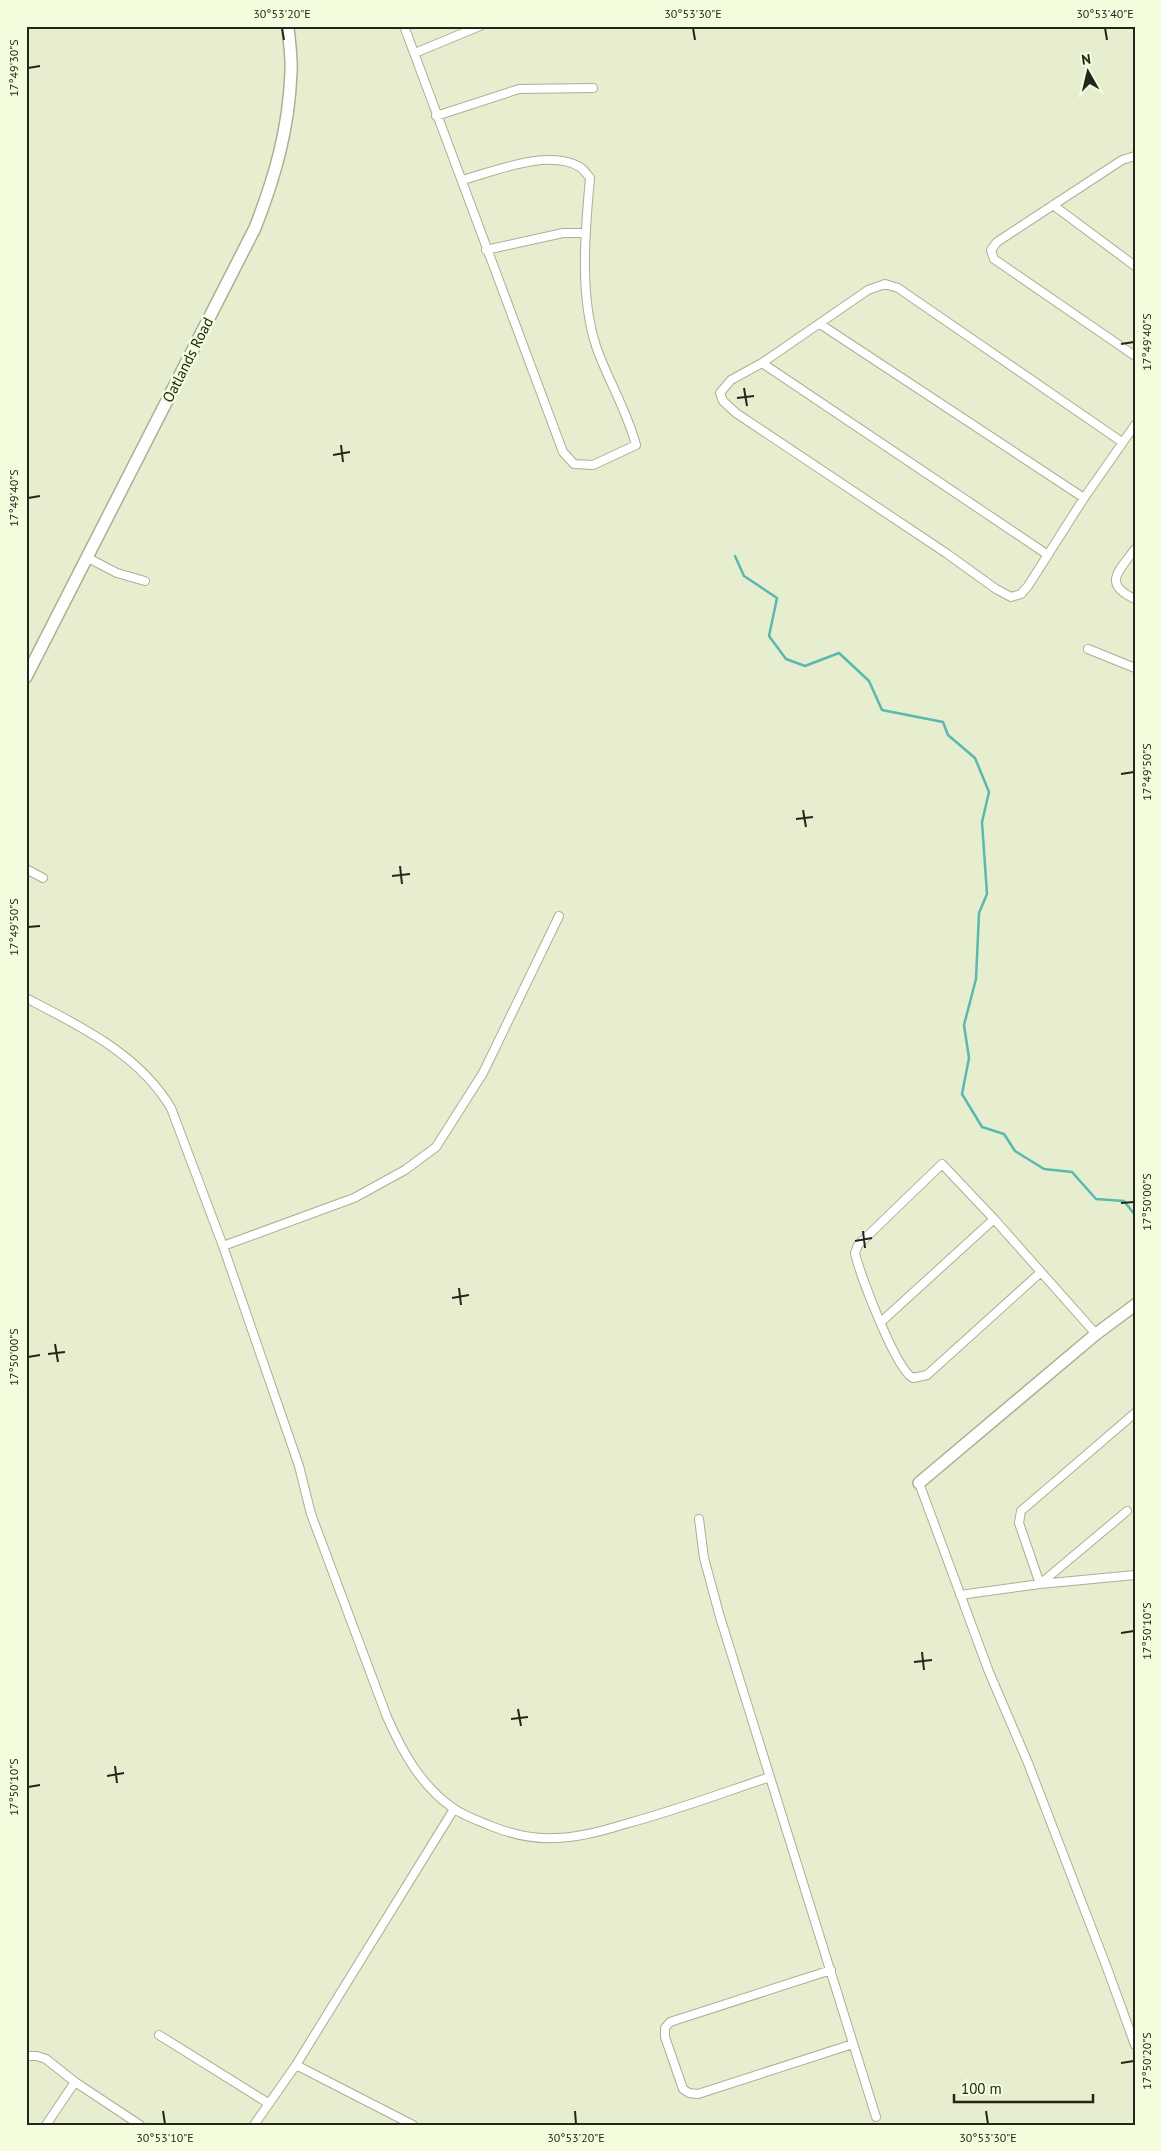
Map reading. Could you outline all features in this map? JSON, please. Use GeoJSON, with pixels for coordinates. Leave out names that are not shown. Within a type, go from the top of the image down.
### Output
{"type":"FeatureCollection","features":[{"type":"Feature","properties":{"kind":"street","name":"Oatlands Road"},"geometry":{"type":"LineString","coordinates":[[26,677],[245,251],[265,203],[275,176],[289,109],[292,70],[288,26]]}},
{"type":"Feature","properties":{"kind":"street"},"geometry":{"type":"LineString","coordinates":[[404,26],[436,116],[462,180],[486,250],[563,452],[574,464],[593,465],[636,445],[630,424],[597,347],[590,319],[585,233],[590,178],[580,167],[539,160],[462,180]]}},
{"type":"Feature","properties":{"kind":"street"},"geometry":{"type":"LineString","coordinates":[[414,52],[480,26]]}},
{"type":"Feature","properties":{"kind":"street"},"geometry":{"type":"LineString","coordinates":[[436,116],[519,89],[592,88]]}},
{"type":"Feature","properties":{"kind":"street"},"geometry":{"type":"LineString","coordinates":[[1135,156],[1122,160],[997,242],[993,246],[991,255],[994,259],[1135,356]]}},
{"type":"Feature","properties":{"kind":"street"},"geometry":{"type":"LineString","coordinates":[[1052,205],[1135,266]]}},
{"type":"Feature","properties":{"kind":"street"},"geometry":{"type":"LineString","coordinates":[[486,250],[562,234],[585,233]]}},
{"type":"Feature","properties":{"kind":"street"},"geometry":{"type":"LineString","coordinates":[[1122,442],[891,285],[877,286],[868,290],[762,363],[731,380],[723,388],[721,396],[728,407],[946,553],[996,589],[1011,597],[1022,594],[1084,498],[1135,425]]}},
{"type":"Feature","properties":{"kind":"street"},"geometry":{"type":"LineString","coordinates":[[820,324],[1084,498]]}},
{"type":"Feature","properties":{"kind":"street"},"geometry":{"type":"LineString","coordinates":[[762,363],[1048,555]]}},
{"type":"Feature","properties":{"kind":"street"},"geometry":{"type":"LineString","coordinates":[[1135,549],[1115,577],[1118,590],[1135,599]]}},
{"type":"Feature","properties":{"kind":"street"},"geometry":{"type":"LineString","coordinates":[[88,558],[117,573],[145,581]]}},
{"type":"Feature","properties":{"kind":"street"},"geometry":{"type":"LineString","coordinates":[[1088,649],[1135,668]]}},
{"type":"Feature","properties":{"kind":"street"},"geometry":{"type":"LineString","coordinates":[[26,869],[43,878]]}},
{"type":"Feature","properties":{"kind":"street"},"geometry":{"type":"LineString","coordinates":[[223,1246],[354,1198],[405,1170],[436,1147],[482,1073],[559,916]]}},
{"type":"Feature","properties":{"kind":"street"},"geometry":{"type":"LineString","coordinates":[[26,998],[92,1033],[128,1059],[162,1092],[171,1108],[223,1246],[299,1466],[311,1514],[387,1717],[399,1744],[433,1791],[454,1809],[500,1830],[525,1836],[555,1838],[597,1832],[647,1818],[770,1777]]}},
{"type":"Feature","properties":{"kind":"street"},"geometry":{"type":"LineString","coordinates":[[1041,1272],[922,1377],[913,1378],[907,1375],[892,1350],[855,1253],[858,1245],[942,1164],[994,1219],[1096,1334]]}},
{"type":"Feature","properties":{"kind":"street"},"geometry":{"type":"LineString","coordinates":[[881,1322],[994,1219]]}},
{"type":"Feature","properties":{"kind":"street"},"geometry":{"type":"LineString","coordinates":[[1135,1305],[1096,1334],[919,1483],[989,1672],[1028,1763],[1135,2045]]}},
{"type":"Feature","properties":{"kind":"street"},"geometry":{"type":"LineString","coordinates":[[1040,1584],[1019,1523],[1021,1511],[1135,1413]]}},
{"type":"Feature","properties":{"kind":"street"},"geometry":{"type":"LineString","coordinates":[[1040,1584],[1127,1511]]}},
{"type":"Feature","properties":{"kind":"street"},"geometry":{"type":"LineString","coordinates":[[699,1519],[706,1567],[876,2117]]}},
{"type":"Feature","properties":{"kind":"street"},"geometry":{"type":"LineString","coordinates":[[960,1595],[1040,1584],[1135,1575]]}},
{"type":"Feature","properties":{"kind":"street"},"geometry":{"type":"LineString","coordinates":[[254,2125],[296,2065],[454,1809]]}},
{"type":"Feature","properties":{"kind":"street"},"geometry":{"type":"LineString","coordinates":[[831,1970],[670,2022],[665,2028],[665,2037],[683,2089],[689,2093],[698,2094],[853,2044]]}},
{"type":"Feature","properties":{"kind":"street"},"geometry":{"type":"LineString","coordinates":[[159,2035],[268,2103]]}},
{"type":"Feature","properties":{"kind":"street"},"geometry":{"type":"LineString","coordinates":[[26,2056],[37,2056],[46,2059],[75,2082],[140,2125]]}},
{"type":"Feature","properties":{"kind":"street"},"geometry":{"type":"LineString","coordinates":[[296,2065],[413,2125]]}},
{"type":"Feature","properties":{"kind":"street"},"geometry":{"type":"LineString","coordinates":[[46,2125],[75,2082]]}},
{"type":"Feature","properties":{"kind":"waterway"},"geometry":{"type":"LineString","coordinates":[[735,556],[744,576],[777,598],[769,636],[786,659],[805,666],[839,653],[869,681],[882,710],[943,722],[948,735],[975,758],[989,792],[982,822],[987,894],[979,913],[976,979],[964,1025],[969,1058],[962,1094],[982,1127],[1004,1134],[1015,1151],[1044,1169],[1072,1172],[1096,1199],[1124,1201],[1135,1215]]}}]}
